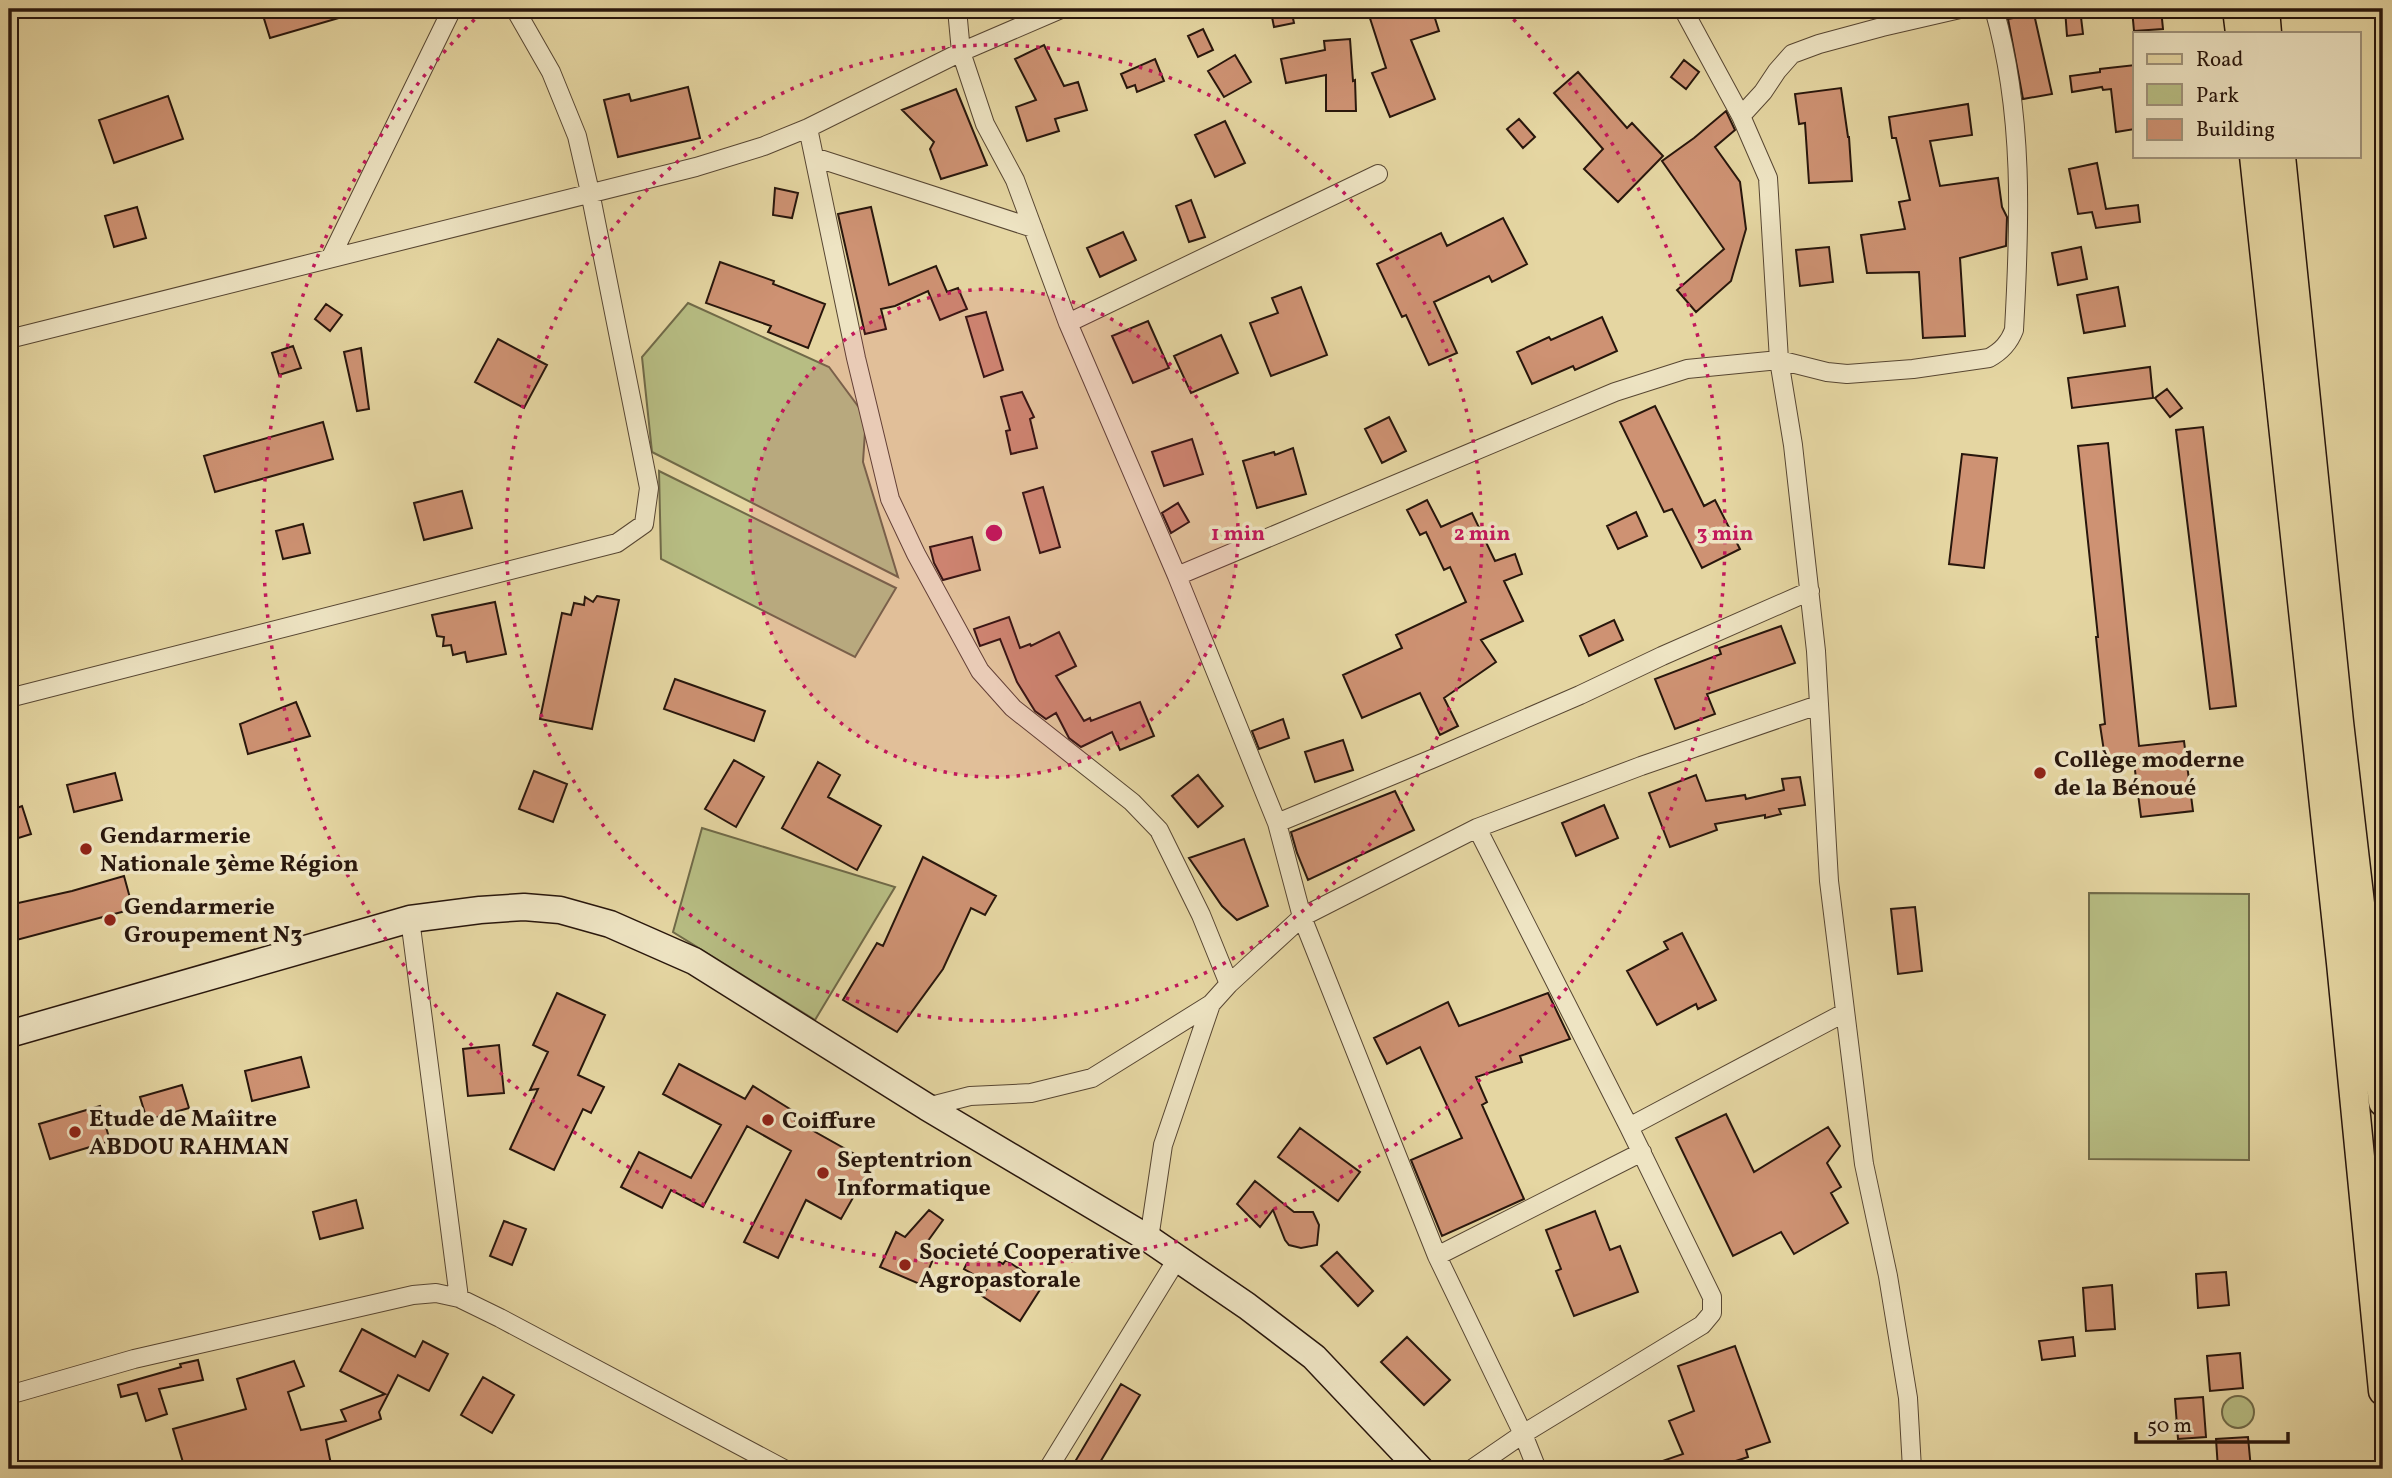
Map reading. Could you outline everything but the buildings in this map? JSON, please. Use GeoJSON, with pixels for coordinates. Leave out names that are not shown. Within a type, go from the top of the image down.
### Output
{"type":"FeatureCollection","features":[{"type":"Feature","properties":{"kind":"main road"},"geometry":{"type":"LineString","coordinates":[[2237,9],[2240,32]]}},
{"type":"Feature","properties":{"kind":"main road"},"geometry":{"type":"LineString","coordinates":[[2265,9],[2267,32]]}},
{"type":"Feature","properties":{"kind":"main road"},"geometry":{"type":"LineString","coordinates":[[2254,158],[2336,807],[2383,1102]]}},
{"type":"Feature","properties":{"kind":"main road"},"geometry":{"type":"LineString","coordinates":[[2280,158],[2383,1391]]}},
{"type":"Feature","properties":{"kind":"street"},"geometry":{"type":"LineString","coordinates":[[331,257],[452,9]]}},
{"type":"Feature","properties":{"kind":"street"},"geometry":{"type":"LineString","coordinates":[[9,698],[617,543],[644,524],[649,488],[577,136],[551,72],[515,9]]}},
{"type":"Feature","properties":{"kind":"street"},"geometry":{"type":"LineString","coordinates":[[957,9],[961,52],[985,124],[1015,180],[1068,323],[1177,576],[1277,823],[1302,917],[1437,1256],[1523,1434],[1536,1469]]}},
{"type":"Feature","properties":{"kind":"street"},"geometry":{"type":"LineString","coordinates":[[9,339],[696,167],[764,146],[808,128],[961,52],[1061,9]]}},
{"type":"Feature","properties":{"kind":"street"},"geometry":{"type":"LineString","coordinates":[[1683,9],[1741,116],[1768,178],[1779,360],[1793,445],[1810,591],[1829,881],[1864,1164],[1888,1276],[1908,1398],[1912,1469]]}},
{"type":"Feature","properties":{"kind":"street"},"geometry":{"type":"LineString","coordinates":[[1741,116],[1793,54],[1882,27],[1960,9]]}},
{"type":"Feature","properties":{"kind":"street"},"geometry":{"type":"LineString","coordinates":[[1177,576],[1615,392],[1687,369],[1779,360],[1847,374],[1913,369],[1989,358],[2000,352],[2010,341],[2014,330],[2019,184],[2005,46],[1994,9]]}},
{"type":"Feature","properties":{"kind":"street"},"geometry":{"type":"LineString","coordinates":[[808,128],[856,358],[890,499],[916,554],[980,671],[1013,708],[1132,802],[1159,830],[1201,915],[1229,984]]}},
{"type":"Feature","properties":{"kind":"street"},"geometry":{"type":"LineString","coordinates":[[814,157],[1033,228]]}},
{"type":"Feature","properties":{"kind":"street"},"geometry":{"type":"LineString","coordinates":[[1068,323],[1378,174]]}},
{"type":"Feature","properties":{"kind":"street"},"geometry":{"type":"LineString","coordinates":[[1277,823],[1432,760],[1810,591]]}},
{"type":"Feature","properties":{"kind":"street"},"geometry":{"type":"LineString","coordinates":[[927,1107],[970,1096],[1031,1093],[1092,1077],[1211,1004],[1302,917],[1477,828],[1641,766],[1818,705]]}},
{"type":"Feature","properties":{"kind":"street"},"geometry":{"type":"LineString","coordinates":[[1472,1469],[1523,1434],[1702,1325],[1712,1313],[1712,1297],[1642,1152],[1477,828]]}},
{"type":"Feature","properties":{"kind":"street"},"geometry":{"type":"LineString","coordinates":[[9,1034],[410,919],[524,907],[560,910],[610,924],[694,961],[927,1107],[1149,1239],[1247,1306],[1314,1357],[1420,1469]]}},
{"type":"Feature","properties":{"kind":"street"},"geometry":{"type":"LineString","coordinates":[[410,919],[459,1298]]}},
{"type":"Feature","properties":{"kind":"street"},"geometry":{"type":"LineString","coordinates":[[1149,1239],[1163,1145],[1211,1004]]}},
{"type":"Feature","properties":{"kind":"street"},"geometry":{"type":"LineString","coordinates":[[1629,1127],[1844,1013]]}},
{"type":"Feature","properties":{"kind":"street"},"geometry":{"type":"LineString","coordinates":[[1437,1256],[1642,1152]]}},
{"type":"Feature","properties":{"kind":"street"},"geometry":{"type":"LineString","coordinates":[[1048,1469],[1177,1259]]}},
{"type":"Feature","properties":{"kind":"street"},"geometry":{"type":"LineString","coordinates":[[9,1395],[134,1359],[413,1295],[436,1293],[459,1298],[500,1318],[784,1469]]}},
{"type":"Feature","properties":{"kind":"green space"},"geometry":{"type":"Polygon","coordinates":[[[688,303],[829,367],[866,417],[863,462],[898,577],[652,452],[642,357],[688,303]]]}},
{"type":"Feature","properties":{"kind":"green space"},"geometry":{"type":"Polygon","coordinates":[[[659,471],[896,588],[855,657],[661,559],[659,471]]]}},
{"type":"Feature","properties":{"kind":"green space"},"geometry":{"type":"Polygon","coordinates":[[[702,828],[895,887],[815,1020],[673,932],[702,828]]]}},
{"type":"Feature","properties":{"kind":"green space"},"geometry":{"type":"Polygon","coordinates":[[[2089,893],[2249,894],[2249,1160],[2089,1159],[2089,893]]]}},
{"type":"Feature","properties":{"kind":"green space"},"geometry":{"type":"Polygon","coordinates":[[[2238,1396],[2249,1401],[2254,1412],[2249,1423],[2238,1428],[2227,1423],[2222,1412],[2227,1401],[2238,1396]]]}},
{"type":"Feature","properties":{"kind":"place","name":"Collège moderne de la Bénoué"},"geometry":{"type":"Point","coordinates":[2040,773]}},
{"type":"Feature","properties":{"kind":"place","name":"Gendarmerie Nationale 3ème Région"},"geometry":{"type":"Point","coordinates":[86,849]}},
{"type":"Feature","properties":{"kind":"place","name":"Gendarmerie Groupement N3"},"geometry":{"type":"Point","coordinates":[110,920]}},
{"type":"Feature","properties":{"kind":"place","name":"Coiffure"},"geometry":{"type":"Point","coordinates":[768,1120]}},
{"type":"Feature","properties":{"kind":"place","name":"Etude de Maîitre ABDOU RAHMAN"},"geometry":{"type":"Point","coordinates":[75,1132]}},
{"type":"Feature","properties":{"kind":"place","name":"Septentrion Informatique"},"geometry":{"type":"Point","coordinates":[823,1173]}},
{"type":"Feature","properties":{"kind":"place","name":"Societé Cooperative Agropastorale"},"geometry":{"type":"Point","coordinates":[905,1265]}}]}
